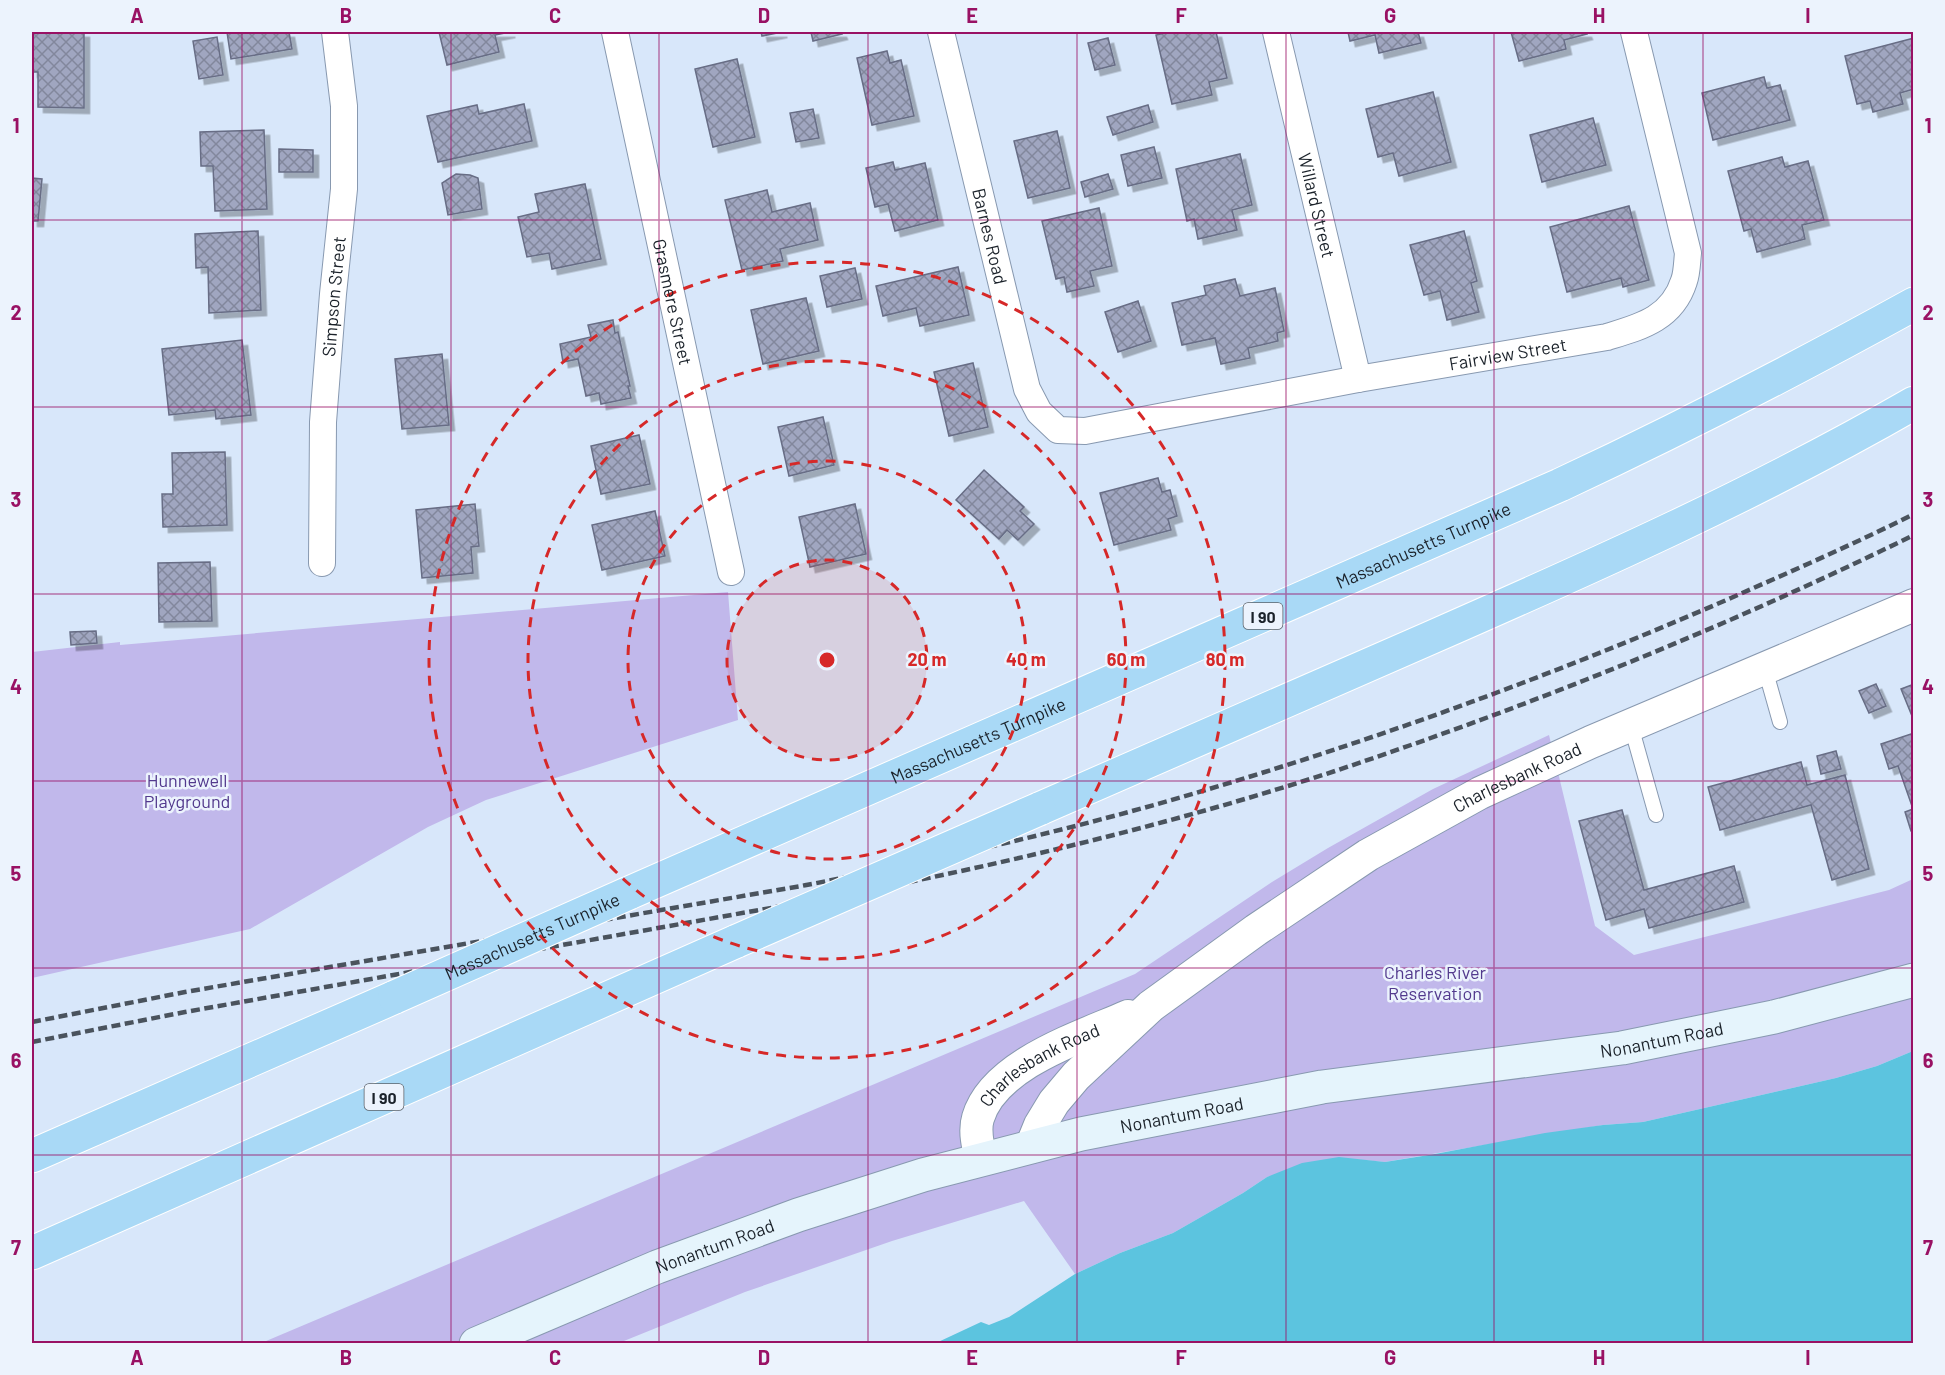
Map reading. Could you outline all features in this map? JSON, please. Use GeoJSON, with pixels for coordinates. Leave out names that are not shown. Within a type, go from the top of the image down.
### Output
{"type":"FeatureCollection","features":[{"type":"Feature","properties":{"kind":"highway","name":"Massachusetts Turnpike"},"geometry":{"type":"LineString","coordinates":[[32,1156],[1560,485],[1740,397],[1900,311],[1914,298]]}},
{"type":"Feature","properties":{"kind":"highway","name":"I 90"},"geometry":{"type":"LineString","coordinates":[[32,1253],[1588,568],[1741,495],[1871,428],[1914,403]]}},
{"type":"Feature","properties":{"kind":"highway"},"geometry":{"type":"LineString","coordinates":[[1871,428],[1914,410]]}},
{"type":"Feature","properties":{"kind":"main road","name":"Nonantum Road"},"geometry":{"type":"LineString","coordinates":[[476,1344],[657,1267],[733,1238],[861,1193],[981,1159],[1093,1131],[1322,1087],[1633,1046],[1774,1017],[1914,980]]}},
{"type":"Feature","properties":{"kind":"street","name":"Simpson Street"},"geometry":{"type":"LineString","coordinates":[[322,563],[323,422],[344,189],[344,106],[335,32]]}},
{"type":"Feature","properties":{"kind":"street","name":"Grasmere Street"},"geometry":{"type":"LineString","coordinates":[[615,32],[731,572]]}},
{"type":"Feature","properties":{"kind":"street","name":"Barnes Road"},"geometry":{"type":"LineString","coordinates":[[941,32],[1028,389],[1039,412],[1058,430]]}},
{"type":"Feature","properties":{"kind":"street","name":"Willard Street"},"geometry":{"type":"LineString","coordinates":[[1276,32],[1358,379]]}},
{"type":"Feature","properties":{"kind":"street","name":"Fairview Street"},"geometry":{"type":"LineString","coordinates":[[1058,430],[1085,431],[1358,379],[1607,337],[1643,326],[1669,310],[1684,282],[1688,253],[1634,32]]}},
{"type":"Feature","properties":{"kind":"street","name":"Charlesbank Road"},"geometry":{"type":"LineString","coordinates":[[1031,1147],[1040,1125],[1054,1102],[1076,1076],[1151,1006],[1313,891],[1405,833],[1480,793],[1914,605]]}},
{"type":"Feature","properties":{"kind":"street","name":"Charlesbank Road"},"geometry":{"type":"LineString","coordinates":[[981,1159],[977,1139],[977,1119],[986,1100],[1000,1083],[1042,1055],[1151,1006]]}},
{"type":"Feature","properties":{"kind":"lane"},"geometry":{"type":"LineString","coordinates":[[1765,669],[1780,722]]}},
{"type":"Feature","properties":{"kind":"lane"},"geometry":{"type":"LineString","coordinates":[[1631,726],[1656,815]]}},
{"type":"Feature","properties":{"kind":"green space","name":"Hunnewell Playground"},"geometry":{"type":"Polygon","coordinates":[[[728,592],[738,720],[486,800],[428,827],[250,929],[32,978],[32,652],[120,642],[120,645],[728,592]]]}},
{"type":"Feature","properties":{"kind":"green space","name":"Charles River Reservation"},"geometry":{"type":"Polygon","coordinates":[[[1549,735],[1595,926],[1634,955],[1889,890],[1913,879],[1913,1051],[1877,1066],[1836,1078],[1643,1122],[1603,1125],[1385,1162],[1339,1158],[1267,1177],[1173,1233],[1120,1253],[1075,1274],[1024,1201],[892,1241],[745,1292],[619,1343],[259,1344],[1135,974],[1272,882],[1328,848],[1433,789],[1549,735]]]}},
{"type":"Feature","properties":{"kind":"water"},"geometry":{"type":"Polygon","coordinates":[[[1913,1051],[1913,1343],[936,1343],[981,1322],[989,1325],[1009,1317],[1075,1274],[1120,1253],[1173,1233],[1267,1177],[1302,1163],[1339,1157],[1385,1162],[1545,1133],[1643,1122],[1836,1078],[1877,1066],[1913,1051]]]}},
{"type":"Feature","properties":{"kind":"building"},"geometry":{"type":"Polygon","coordinates":[[[32,32],[84,32],[84,108],[38,107],[38,72],[32,72],[32,32]]]}},
{"type":"Feature","properties":{"kind":"building"},"geometry":{"type":"Polygon","coordinates":[[[227,32],[289,32],[292,49],[231,59],[227,32]]]}},
{"type":"Feature","properties":{"kind":"building"},"geometry":{"type":"Polygon","coordinates":[[[439,32],[510,32],[495,35],[499,52],[447,65],[439,32]]]}},
{"type":"Feature","properties":{"kind":"building"},"geometry":{"type":"Polygon","coordinates":[[[761,32],[782,32],[762,36],[761,32]]]}},
{"type":"Feature","properties":{"kind":"building"},"geometry":{"type":"Polygon","coordinates":[[[811,32],[841,32],[842,34],[813,41],[811,32]]]}},
{"type":"Feature","properties":{"kind":"building"},"geometry":{"type":"Polygon","coordinates":[[[1169,32],[1216,32],[1227,78],[1209,82],[1212,95],[1172,104],[1156,35],[1169,32]]]}},
{"type":"Feature","properties":{"kind":"building"},"geometry":{"type":"Polygon","coordinates":[[[1348,32],[1418,32],[1421,43],[1379,53],[1375,35],[1350,41],[1348,32]]]}},
{"type":"Feature","properties":{"kind":"building"},"geometry":{"type":"Polygon","coordinates":[[[1511,32],[1586,32],[1587,34],[1564,40],[1566,49],[1519,61],[1511,32]]]}},
{"type":"Feature","properties":{"kind":"building"},"geometry":{"type":"Polygon","coordinates":[[[217,37],[223,75],[199,79],[193,41],[217,37]]]}},
{"type":"Feature","properties":{"kind":"building"},"geometry":{"type":"Polygon","coordinates":[[[1108,38],[1115,65],[1095,70],[1088,43],[1108,38]]]}},
{"type":"Feature","properties":{"kind":"building"},"geometry":{"type":"Polygon","coordinates":[[[1914,38],[1914,89],[1900,93],[1903,104],[1873,112],[1870,101],[1857,104],[1845,56],[1914,38]]]}},
{"type":"Feature","properties":{"kind":"building"},"geometry":{"type":"Polygon","coordinates":[[[887,51],[890,63],[901,60],[914,116],[872,125],[857,58],[887,51]]]}},
{"type":"Feature","properties":{"kind":"building"},"geometry":{"type":"Polygon","coordinates":[[[737,59],[755,137],[713,147],[695,69],[737,59]]]}},
{"type":"Feature","properties":{"kind":"building"},"geometry":{"type":"Polygon","coordinates":[[[1764,77],[1767,88],[1780,85],[1790,120],[1713,140],[1702,93],[1764,77]]]}},
{"type":"Feature","properties":{"kind":"building"},"geometry":{"type":"Polygon","coordinates":[[[1433,92],[1451,162],[1399,176],[1393,153],[1378,157],[1366,109],[1433,92]]]}},
{"type":"Feature","properties":{"kind":"building"},"geometry":{"type":"Polygon","coordinates":[[[524,104],[532,141],[438,162],[427,116],[477,105],[479,114],[524,104]]]}},
{"type":"Feature","properties":{"kind":"building"},"geometry":{"type":"Polygon","coordinates":[[[1148,105],[1153,122],[1113,135],[1107,117],[1148,105]]]}},
{"type":"Feature","properties":{"kind":"building"},"geometry":{"type":"Polygon","coordinates":[[[813,109],[819,138],[796,142],[790,113],[813,109]]]}},
{"type":"Feature","properties":{"kind":"building"},"geometry":{"type":"Polygon","coordinates":[[[1593,118],[1606,165],[1542,182],[1530,135],[1593,118]]]}},
{"type":"Feature","properties":{"kind":"building"},"geometry":{"type":"Polygon","coordinates":[[[264,130],[267,209],[215,211],[213,166],[201,166],[200,132],[264,130]]]}},
{"type":"Feature","properties":{"kind":"building"},"geometry":{"type":"Polygon","coordinates":[[[1057,131],[1070,188],[1028,198],[1014,141],[1057,131]]]}},
{"type":"Feature","properties":{"kind":"building"},"geometry":{"type":"Polygon","coordinates":[[[1154,147],[1162,178],[1128,186],[1121,155],[1154,147]]]}},
{"type":"Feature","properties":{"kind":"building"},"geometry":{"type":"Polygon","coordinates":[[[279,149],[313,150],[313,172],[279,172],[279,149]]]}},
{"type":"Feature","properties":{"kind":"building"},"geometry":{"type":"Polygon","coordinates":[[[1240,154],[1252,205],[1232,210],[1237,230],[1198,239],[1194,219],[1187,221],[1176,169],[1240,154]]]}},
{"type":"Feature","properties":{"kind":"building"},"geometry":{"type":"Polygon","coordinates":[[[1782,157],[1785,167],[1808,161],[1824,220],[1802,225],[1805,239],[1757,252],[1751,229],[1744,231],[1728,171],[1782,157]]]}},
{"type":"Feature","properties":{"kind":"building"},"geometry":{"type":"Polygon","coordinates":[[[893,162],[895,170],[925,163],[938,220],[895,231],[888,204],[875,207],[866,168],[893,162]]]}},
{"type":"Feature","properties":{"kind":"building"},"geometry":{"type":"Polygon","coordinates":[[[456,174],[478,178],[482,209],[448,215],[442,183],[456,174]]]}},
{"type":"Feature","properties":{"kind":"building"},"geometry":{"type":"Polygon","coordinates":[[[1108,174],[1113,189],[1085,197],[1081,182],[1108,174]]]}},
{"type":"Feature","properties":{"kind":"building"},"geometry":{"type":"Polygon","coordinates":[[[32,178],[42,179],[38,221],[32,221],[32,178]]]}},
{"type":"Feature","properties":{"kind":"building"},"geometry":{"type":"Polygon","coordinates":[[[585,184],[601,259],[552,269],[549,253],[527,257],[518,217],[539,212],[535,194],[585,184]]]}},
{"type":"Feature","properties":{"kind":"building"},"geometry":{"type":"Polygon","coordinates":[[[767,190],[772,212],[810,203],[818,240],[780,249],[783,261],[742,270],[725,200],[767,190]]]}},
{"type":"Feature","properties":{"kind":"building"},"geometry":{"type":"Polygon","coordinates":[[[1629,206],[1649,280],[1623,287],[1621,278],[1567,292],[1550,227],[1629,206]]]}},
{"type":"Feature","properties":{"kind":"building"},"geometry":{"type":"Polygon","coordinates":[[[1099,208],[1112,266],[1090,271],[1094,286],[1067,292],[1064,277],[1056,279],[1042,221],[1099,208]]]}},
{"type":"Feature","properties":{"kind":"building"},"geometry":{"type":"Polygon","coordinates":[[[258,231],[261,310],[209,313],[208,267],[196,268],[195,234],[258,231]]]}},
{"type":"Feature","properties":{"kind":"building"},"geometry":{"type":"Polygon","coordinates":[[[1464,231],[1477,281],[1471,283],[1479,312],[1447,320],[1440,291],[1424,295],[1410,245],[1464,231]]]}},
{"type":"Feature","properties":{"kind":"building"},"geometry":{"type":"Polygon","coordinates":[[[958,267],[969,315],[920,326],[916,308],[883,316],[876,286],[958,267]]]}},
{"type":"Feature","properties":{"kind":"building"},"geometry":{"type":"Polygon","coordinates":[[[855,268],[862,299],[827,307],[820,276],[855,268]]]}},
{"type":"Feature","properties":{"kind":"building"},"geometry":{"type":"Polygon","coordinates":[[[1235,279],[1240,296],[1275,288],[1284,331],[1277,333],[1278,341],[1248,348],[1250,358],[1221,364],[1215,338],[1182,345],[1172,303],[1206,295],[1204,286],[1235,279]]]}},
{"type":"Feature","properties":{"kind":"building"},"geometry":{"type":"Polygon","coordinates":[[[806,298],[819,351],[763,364],[751,310],[806,298]]]}},
{"type":"Feature","properties":{"kind":"building"},"geometry":{"type":"Polygon","coordinates":[[[1138,301],[1151,341],[1118,352],[1105,312],[1138,301]]]}},
{"type":"Feature","properties":{"kind":"building"},"geometry":{"type":"Polygon","coordinates":[[[613,320],[615,333],[618,332],[631,398],[601,404],[599,393],[586,396],[578,359],[563,362],[560,344],[591,337],[588,325],[613,320]]]}},
{"type":"Feature","properties":{"kind":"building"},"geometry":{"type":"Polygon","coordinates":[[[242,340],[251,415],[216,419],[215,410],[169,415],[162,349],[242,340]]]}},
{"type":"Feature","properties":{"kind":"building"},"geometry":{"type":"Polygon","coordinates":[[[442,354],[449,425],[402,429],[395,359],[442,354]]]}},
{"type":"Feature","properties":{"kind":"building"},"geometry":{"type":"Polygon","coordinates":[[[973,363],[988,427],[949,436],[934,372],[973,363]]]}},
{"type":"Feature","properties":{"kind":"building"},"geometry":{"type":"Polygon","coordinates":[[[823,417],[834,465],[789,476],[778,427],[823,417]]]}},
{"type":"Feature","properties":{"kind":"building"},"geometry":{"type":"Polygon","coordinates":[[[639,435],[650,484],[601,494],[591,446],[639,435]]]}},
{"type":"Feature","properties":{"kind":"building"},"geometry":{"type":"Polygon","coordinates":[[[225,452],[227,525],[163,527],[162,494],[173,494],[172,453],[225,452]]]}},
{"type":"Feature","properties":{"kind":"building"},"geometry":{"type":"Polygon","coordinates":[[[984,470],[1024,507],[1020,511],[1034,524],[1018,540],[1007,530],[999,539],[956,500],[984,470]]]}},
{"type":"Feature","properties":{"kind":"building"},"geometry":{"type":"Polygon","coordinates":[[[1158,478],[1162,492],[1170,490],[1177,516],[1168,519],[1171,530],[1114,545],[1100,493],[1158,478]]]}},
{"type":"Feature","properties":{"kind":"building"},"geometry":{"type":"Polygon","coordinates":[[[475,504],[479,546],[471,547],[473,573],[422,578],[416,510],[475,504]]]}},
{"type":"Feature","properties":{"kind":"building"},"geometry":{"type":"Polygon","coordinates":[[[855,504],[866,554],[810,567],[799,517],[855,504]]]}},
{"type":"Feature","properties":{"kind":"building"},"geometry":{"type":"Polygon","coordinates":[[[655,511],[665,556],[602,570],[592,525],[655,511]]]}},
{"type":"Feature","properties":{"kind":"building"},"geometry":{"type":"Polygon","coordinates":[[[210,562],[212,621],[159,622],[158,563],[210,562]]]}},
{"type":"Feature","properties":{"kind":"building"},"geometry":{"type":"Polygon","coordinates":[[[96,631],[97,643],[71,645],[70,632],[96,631]]]}},
{"type":"Feature","properties":{"kind":"building"},"geometry":{"type":"Polygon","coordinates":[[[1876,684],[1886,706],[1869,713],[1859,691],[1876,684]]]}},
{"type":"Feature","properties":{"kind":"building"},"geometry":{"type":"Polygon","coordinates":[[[1914,684],[1914,721],[1901,689],[1914,684]]]}},
{"type":"Feature","properties":{"kind":"building"},"geometry":{"type":"Polygon","coordinates":[[[1914,733],[1914,831],[1911,831],[1905,812],[1913,809],[1898,766],[1889,769],[1881,744],[1914,733]]]}},
{"type":"Feature","properties":{"kind":"building"},"geometry":{"type":"Polygon","coordinates":[[[1836,751],[1841,769],[1821,774],[1817,756],[1836,751]]]}},
{"type":"Feature","properties":{"kind":"building"},"geometry":{"type":"Polygon","coordinates":[[[1801,762],[1807,785],[1845,775],[1869,869],[1832,880],[1811,805],[1720,830],[1708,787],[1801,762]]]}},
{"type":"Feature","properties":{"kind":"building"},"geometry":{"type":"Polygon","coordinates":[[[1622,810],[1644,890],[1734,866],[1744,902],[1649,928],[1644,909],[1606,920],[1579,821],[1622,810]]]}},
{"type":"Feature","properties":{"kind":"railway"},"geometry":{"type":"LineString","coordinates":[[32,1022],[185,992],[801,886],[904,866],[1109,817],[1276,769],[1408,725],[1538,677],[1731,598],[1914,514]]}},
{"type":"Feature","properties":{"kind":"railway"},"geometry":{"type":"LineString","coordinates":[[32,1042],[185,1012],[855,893],[976,868],[1157,824],[1335,771],[1556,692],[1700,633],[1914,535]]}}]}
